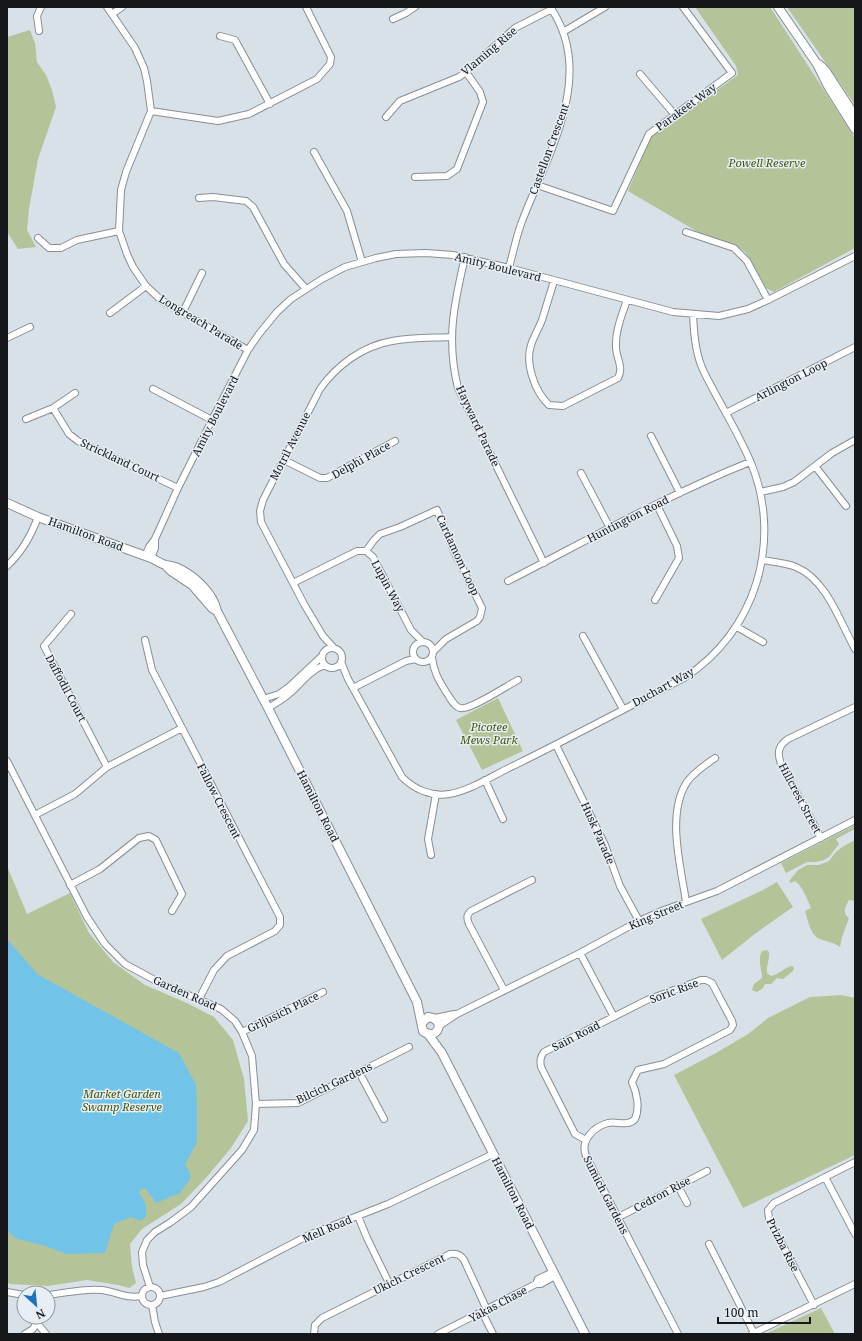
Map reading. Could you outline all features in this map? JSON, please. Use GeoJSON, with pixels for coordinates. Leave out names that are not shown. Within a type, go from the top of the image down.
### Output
{"type":"FeatureCollection","features":[{"type":"Feature","properties":{"kind":"main road"},"geometry":{"type":"LineString","coordinates":[[780,8],[818,64],[828,86],[855,129]]}},
{"type":"Feature","properties":{"kind":"main road"},"geometry":{"type":"LineString","coordinates":[[818,64],[825,70],[855,116]]}},
{"type":"Feature","properties":{"kind":"main road","name":"Hamilton Road"},"geometry":{"type":"LineString","coordinates":[[7,503],[38,517],[166,565],[179,568],[211,598],[264,699],[417,1002],[422,1023]]}},
{"type":"Feature","properties":{"kind":"main road","name":"Hamilton Road"},"geometry":{"type":"LineString","coordinates":[[417,1002],[434,1018]]}},
{"type":"Feature","properties":{"kind":"main road"},"geometry":{"type":"LineString","coordinates":[[428,1017],[434,1018],[438,1022],[438,1028],[433,1034],[428,1034],[422,1029],[422,1023],[428,1017]]}},
{"type":"Feature","properties":{"kind":"main road","name":"Hamilton Road"},"geometry":{"type":"LineString","coordinates":[[438,1028],[442,1053]]}},
{"type":"Feature","properties":{"kind":"main road","name":"Hamilton Road"},"geometry":{"type":"LineString","coordinates":[[428,1034],[442,1053],[585,1334]]}},
{"type":"Feature","properties":{"kind":"street"},"geometry":{"type":"LineString","coordinates":[[39,31],[36,16],[41,7]]}},
{"type":"Feature","properties":{"kind":"street","name":"Longreach Parade"},"geometry":{"type":"LineString","coordinates":[[107,7],[135,48],[144,68],[151,111],[126,172],[121,190],[119,231],[133,267],[146,286],[161,300],[248,350]]}},
{"type":"Feature","properties":{"kind":"street"},"geometry":{"type":"LineString","coordinates":[[112,14],[122,7]]}},
{"type":"Feature","properties":{"kind":"street"},"geometry":{"type":"LineString","coordinates":[[151,111],[218,121],[249,114],[317,79],[331,62],[331,57],[306,7]]}},
{"type":"Feature","properties":{"kind":"street"},"geometry":{"type":"LineString","coordinates":[[393,19],[415,7]]}},
{"type":"Feature","properties":{"kind":"street"},"geometry":{"type":"LineString","coordinates":[[563,32],[605,7]]}},
{"type":"Feature","properties":{"kind":"street","name":"Parakeet Way"},"geometry":{"type":"LineString","coordinates":[[537,185],[613,211],[649,134],[732,74],[683,7]]}},
{"type":"Feature","properties":{"kind":"street","name":"Castellon Crescent"},"geometry":{"type":"LineString","coordinates":[[509,268],[521,225],[557,135],[567,102],[570,65],[567,45],[563,32],[551,8]]}},
{"type":"Feature","properties":{"kind":"street","name":"Vlaming Rise"},"geometry":{"type":"LineString","coordinates":[[386,117],[400,101],[459,77],[515,28],[551,8]]}},
{"type":"Feature","properties":{"kind":"street"},"geometry":{"type":"LineString","coordinates":[[220,36],[235,40],[270,104]]}},
{"type":"Feature","properties":{"kind":"street"},"geometry":{"type":"LineString","coordinates":[[415,177],[447,176],[457,169],[483,102],[480,92],[466,72]]}},
{"type":"Feature","properties":{"kind":"street"},"geometry":{"type":"LineString","coordinates":[[640,74],[675,115]]}},
{"type":"Feature","properties":{"kind":"street"},"geometry":{"type":"LineString","coordinates":[[314,152],[347,211],[362,262]]}},
{"type":"Feature","properties":{"kind":"street"},"geometry":{"type":"LineString","coordinates":[[199,198],[247,198],[284,264],[306,289]]}},
{"type":"Feature","properties":{"kind":"street"},"geometry":{"type":"LineString","coordinates":[[38,238],[49,248],[61,248],[77,240],[119,231]]}},
{"type":"Feature","properties":{"kind":"street"},"geometry":{"type":"LineString","coordinates":[[686,232],[734,248],[747,261],[768,300]]}},
{"type":"Feature","properties":{"kind":"street","name":"Amity Boulevard"},"geometry":{"type":"LineString","coordinates":[[148,557],[155,548],[155,539],[178,488],[248,350],[263,328],[277,312],[292,299],[328,275],[362,262],[386,255],[435,253],[465,257],[673,312],[693,315],[719,316],[748,309],[855,256]]}},
{"type":"Feature","properties":{"kind":"street","name":"Hayward Parade"},"geometry":{"type":"LineString","coordinates":[[465,257],[455,299],[451,337],[455,376],[458,388],[544,562]]}},
{"type":"Feature","properties":{"kind":"street"},"geometry":{"type":"LineString","coordinates":[[183,312],[202,273]]}},
{"type":"Feature","properties":{"kind":"street"},"geometry":{"type":"LineString","coordinates":[[554,281],[542,321],[530,347],[531,374],[549,405],[563,406],[618,378],[621,371],[616,350],[616,342],[627,300]]}},
{"type":"Feature","properties":{"kind":"street"},"geometry":{"type":"LineString","coordinates":[[110,313],[146,286]]}},
{"type":"Feature","properties":{"kind":"street","name":"Duchart Way"},"geometry":{"type":"LineString","coordinates":[[342,662],[348,679],[402,777],[420,790],[436,794],[456,792],[472,787],[556,745],[684,678],[698,669],[722,646],[737,627],[751,597],[762,560],[763,519],[760,492],[750,462],[701,364],[694,341],[693,315]]}},
{"type":"Feature","properties":{"kind":"street"},"geometry":{"type":"LineString","coordinates":[[7,338],[30,327]]}},
{"type":"Feature","properties":{"kind":"street","name":"Motril Avenue"},"geometry":{"type":"LineString","coordinates":[[333,647],[323,636],[304,604],[261,522],[260,517],[262,500],[320,389],[341,366],[362,352],[384,343],[410,338],[451,337]]}},
{"type":"Feature","properties":{"kind":"street","name":"Arlington Loop"},"geometry":{"type":"LineString","coordinates":[[726,413],[855,347]]}},
{"type":"Feature","properties":{"kind":"street"},"geometry":{"type":"LineString","coordinates":[[153,389],[212,420]]}},
{"type":"Feature","properties":{"kind":"street"},"geometry":{"type":"LineString","coordinates":[[26,419],[53,408],[75,393]]}},
{"type":"Feature","properties":{"kind":"street","name":"Strickland Court"},"geometry":{"type":"LineString","coordinates":[[53,408],[69,434],[78,441],[178,488]]}},
{"type":"Feature","properties":{"kind":"street"},"geometry":{"type":"LineString","coordinates":[[651,436],[680,493]]}},
{"type":"Feature","properties":{"kind":"street"},"geometry":{"type":"LineString","coordinates":[[760,492],[783,487],[794,482],[815,466],[855,440]]}},
{"type":"Feature","properties":{"kind":"street","name":"Delphi Place"},"geometry":{"type":"LineString","coordinates":[[284,460],[320,478],[327,478],[395,441]]}},
{"type":"Feature","properties":{"kind":"street","name":"Huntington Road"},"geometry":{"type":"LineString","coordinates":[[508,581],[716,475],[750,462]]}},
{"type":"Feature","properties":{"kind":"street"},"geometry":{"type":"LineString","coordinates":[[815,466],[846,506]]}},
{"type":"Feature","properties":{"kind":"street"},"geometry":{"type":"LineString","coordinates":[[581,473],[610,528]]}},
{"type":"Feature","properties":{"kind":"street"},"geometry":{"type":"LineString","coordinates":[[654,600],[679,558],[677,546],[657,505]]}},
{"type":"Feature","properties":{"kind":"street","name":"Cardamom Loop"},"geometry":{"type":"LineString","coordinates":[[366,551],[380,534],[400,527],[437,510],[454,551],[482,608],[480,617],[477,621],[446,639],[434,651]]}},
{"type":"Feature","properties":{"kind":"street"},"geometry":{"type":"LineString","coordinates":[[7,566],[17,556],[28,540],[38,517]]}},
{"type":"Feature","properties":{"kind":"street","name":"Lupin Way"},"geometry":{"type":"LineString","coordinates":[[293,583],[357,551],[366,551],[373,557],[411,630],[422,642]]}},
{"type":"Feature","properties":{"kind":"street"},"geometry":{"type":"LineString","coordinates":[[762,560],[796,567],[814,579],[825,592],[855,649]]}},
{"type":"Feature","properties":{"kind":"street","name":"Daffodil Court"},"geometry":{"type":"LineString","coordinates":[[71,614],[44,646],[108,767]]}},
{"type":"Feature","properties":{"kind":"street"},"geometry":{"type":"LineString","coordinates":[[737,627],[763,642]]}},
{"type":"Feature","properties":{"kind":"street","name":"Lupin Way"},"geometry":{"type":"LineString","coordinates":[[411,630],[414,649]]}},
{"type":"Feature","properties":{"kind":"street","name":"Motril Avenue"},"geometry":{"type":"LineString","coordinates":[[323,636],[323,654]]}},
{"type":"Feature","properties":{"kind":"street"},"geometry":{"type":"LineString","coordinates":[[583,636],[623,709]]}},
{"type":"Feature","properties":{"kind":"street","name":"Cardamom Loop"},"geometry":{"type":"LineString","coordinates":[[429,643],[446,639]]}},
{"type":"Feature","properties":{"kind":"street","name":"Fallow Crescent"},"geometry":{"type":"LineString","coordinates":[[145,640],[152,670],[280,918],[280,925],[275,931],[227,956],[214,970],[200,999]]}},
{"type":"Feature","properties":{"kind":"street"},"geometry":{"type":"LineString","coordinates":[[406,661],[418,642],[429,643],[434,651],[432,658],[434,671]]}},
{"type":"Feature","properties":{"kind":"street"},"geometry":{"type":"LineString","coordinates":[[264,699],[279,694],[290,688],[328,648],[333,647],[338,649],[343,657],[342,662],[334,668],[326,665],[323,662],[323,654]]}},
{"type":"Feature","properties":{"kind":"street"},"geometry":{"type":"LineString","coordinates":[[414,649],[416,659]]}},
{"type":"Feature","properties":{"kind":"street"},"geometry":{"type":"LineString","coordinates":[[423,662],[432,658]]}},
{"type":"Feature","properties":{"kind":"street"},"geometry":{"type":"LineString","coordinates":[[353,688],[406,661],[416,659],[423,662],[434,671],[458,708],[472,706],[518,680]]}},
{"type":"Feature","properties":{"kind":"street"},"geometry":{"type":"LineString","coordinates":[[268,708],[288,694],[318,668],[326,665]]}},
{"type":"Feature","properties":{"kind":"street","name":"Duchart Way"},"geometry":{"type":"LineString","coordinates":[[334,668],[348,679]]}},
{"type":"Feature","properties":{"kind":"street","name":"Hillcrest Street"},"geometry":{"type":"LineString","coordinates":[[821,838],[779,759],[778,750],[788,739],[855,707]]}},
{"type":"Feature","properties":{"kind":"street"},"geometry":{"type":"LineString","coordinates":[[35,815],[75,794],[108,767],[182,728]]}},
{"type":"Feature","properties":{"kind":"street","name":"Husk Parade"},"geometry":{"type":"LineString","coordinates":[[556,745],[605,845],[620,886],[639,921]]}},
{"type":"Feature","properties":{"kind":"street"},"geometry":{"type":"LineString","coordinates":[[686,902],[676,840],[678,810],[682,792],[686,784],[699,770],[715,758]]}},
{"type":"Feature","properties":{"kind":"street","name":"Garden Road"},"geometry":{"type":"LineString","coordinates":[[7,761],[87,917],[105,944],[126,964],[160,983],[221,1009],[234,1021],[242,1032],[252,1056],[256,1104],[254,1130],[242,1150],[191,1207],[172,1222],[155,1232],[147,1240],[142,1252],[143,1265],[150,1288]]}},
{"type":"Feature","properties":{"kind":"street"},"geometry":{"type":"LineString","coordinates":[[485,780],[503,819]]}},
{"type":"Feature","properties":{"kind":"street"},"geometry":{"type":"LineString","coordinates":[[431,855],[428,839],[436,794]]}},
{"type":"Feature","properties":{"kind":"street","name":"King Street"},"geometry":{"type":"LineString","coordinates":[[438,1028],[458,1014],[580,953],[639,921],[717,891],[855,820]]}},
{"type":"Feature","properties":{"kind":"street"},"geometry":{"type":"LineString","coordinates":[[70,885],[100,869],[139,838],[149,836],[156,840],[182,894],[172,911]]}},
{"type":"Feature","properties":{"kind":"street"},"geometry":{"type":"LineString","coordinates":[[504,990],[469,924],[467,914],[532,880]]}},
{"type":"Feature","properties":{"kind":"street"},"geometry":{"type":"LineString","coordinates":[[580,953],[614,1016]]}},
{"type":"Feature","properties":{"kind":"street","name":"Soric Rise"},"geometry":{"type":"LineString","coordinates":[[614,1016],[658,995],[706,980],[715,985],[733,1025]]}},
{"type":"Feature","properties":{"kind":"street","name":"Grljusich Place"},"geometry":{"type":"LineString","coordinates":[[242,1032],[323,992]]}},
{"type":"Feature","properties":{"kind":"street","name":"King Street"},"geometry":{"type":"LineString","coordinates":[[434,1018],[458,1014]]}},
{"type":"Feature","properties":{"kind":"street","name":"Sain Road"},"geometry":{"type":"LineString","coordinates":[[586,1140],[575,1134],[541,1067],[540,1059],[544,1052],[614,1016]]}},
{"type":"Feature","properties":{"kind":"street","name":"Sumich Gardens"},"geometry":{"type":"LineString","coordinates":[[678,1334],[617,1218],[586,1156],[584,1148],[586,1140],[591,1133],[600,1126],[615,1122],[628,1124],[635,1120],[637,1112],[637,1098],[632,1082],[638,1070],[667,1063],[730,1030],[733,1025]]}},
{"type":"Feature","properties":{"kind":"street","name":"Bilcich Gardens"},"geometry":{"type":"LineString","coordinates":[[256,1104],[298,1103],[408,1047]]}},
{"type":"Feature","properties":{"kind":"street"},"geometry":{"type":"LineString","coordinates":[[359,1072],[384,1119]]}},
{"type":"Feature","properties":{"kind":"street","name":"Mell Road"},"geometry":{"type":"LineString","coordinates":[[160,1296],[198,1289],[219,1282],[309,1235],[388,1204],[493,1154]]}},
{"type":"Feature","properties":{"kind":"street","name":"Prizba Rise"},"geometry":{"type":"LineString","coordinates":[[814,1305],[769,1219],[768,1210],[774,1202],[855,1162]]}},
{"type":"Feature","properties":{"kind":"street","name":"Cedron Rise"},"geometry":{"type":"LineString","coordinates":[[617,1218],[707,1171]]}},
{"type":"Feature","properties":{"kind":"street"},"geometry":{"type":"LineString","coordinates":[[825,1177],[855,1234]]}},
{"type":"Feature","properties":{"kind":"street"},"geometry":{"type":"LineString","coordinates":[[678,1186],[687,1203]]}},
{"type":"Feature","properties":{"kind":"street"},"geometry":{"type":"LineString","coordinates":[[358,1216],[389,1283]]}},
{"type":"Feature","properties":{"kind":"street"},"geometry":{"type":"LineString","coordinates":[[708,1244],[753,1334],[855,1284]]}},
{"type":"Feature","properties":{"kind":"street","name":"Ukich Crescent"},"geometry":{"type":"LineString","coordinates":[[314,1334],[315,1325],[322,1318],[389,1283],[450,1254],[456,1254],[464,1260],[484,1311]]}},
{"type":"Feature","properties":{"kind":"street","name":"Yakas Chase"},"geometry":{"type":"LineString","coordinates":[[438,1334],[536,1284],[538,1280],[554,1274]]}},
{"type":"Feature","properties":{"kind":"street"},"geometry":{"type":"LineString","coordinates":[[150,1288],[156,1289],[160,1296],[158,1301],[152,1305],[144,1302],[142,1296],[145,1289],[150,1288]]}},
{"type":"Feature","properties":{"kind":"street"},"geometry":{"type":"LineString","coordinates":[[56,1294],[91,1290],[108,1291],[129,1297],[142,1296]]}},
{"type":"Feature","properties":{"kind":"street"},"geometry":{"type":"LineString","coordinates":[[152,1305],[159,1334]]}},
{"type":"Feature","properties":{"kind":"street"},"geometry":{"type":"LineString","coordinates":[[484,1311],[493,1334]]}},
{"type":"Feature","properties":{"kind":"street"},"geometry":{"type":"LineString","coordinates":[[25,1334],[36,1325]]}},
{"type":"Feature","properties":{"kind":"street"},"geometry":{"type":"LineString","coordinates":[[38,1325],[46,1334]]}},
{"type":"Feature","properties":{"kind":"street"},"geometry":{"type":"LineString","coordinates":[[452,1327],[455,1334]]}},
{"type":"Feature","properties":{"kind":"green space","name":"Powell Reserve"},"geometry":{"type":"Polygon","coordinates":[[[695,7],[770,7],[855,138],[855,248],[774,292],[766,288],[745,252],[735,245],[703,235],[628,191],[651,137],[738,75],[736,66],[695,7]]]}},
{"type":"Feature","properties":{"kind":"green space"},"geometry":{"type":"Polygon","coordinates":[[[787,7],[855,7],[855,105],[787,7]]]}},
{"type":"Feature","properties":{"kind":"green space"},"geometry":{"type":"Polygon","coordinates":[[[30,30],[35,43],[37,62],[46,75],[52,90],[56,107],[38,159],[29,209],[27,230],[36,247],[18,249],[7,232],[7,37],[30,30]]]}},
{"type":"Feature","properties":{"kind":"green space","name":"Picotee Mews Park"},"geometry":{"type":"Polygon","coordinates":[[[498,698],[523,751],[482,770],[456,720],[498,698]]]}},
{"type":"Feature","properties":{"kind":"green space"},"geometry":{"type":"Polygon","coordinates":[[[855,825],[855,829],[836,839],[839,844],[829,857],[817,862],[807,862],[786,873],[781,863],[855,825]]]}},
{"type":"Feature","properties":{"kind":"green space"},"geometry":{"type":"Polygon","coordinates":[[[855,840],[855,901],[849,900],[845,907],[845,914],[849,918],[840,947],[820,939],[814,934],[805,911],[811,908],[803,890],[795,881],[791,883],[789,881],[798,870],[807,865],[819,865],[829,861],[842,847],[855,840]]]}},
{"type":"Feature","properties":{"kind":"green space","name":"Market Garden Swamp Reserve"},"geometry":{"type":"Polygon","coordinates":[[[7,866],[27,914],[70,893],[89,933],[113,962],[145,985],[187,1003],[214,1017],[233,1040],[244,1079],[248,1121],[231,1148],[205,1179],[181,1204],[142,1229],[130,1244],[132,1267],[136,1283],[129,1288],[87,1280],[54,1285],[10,1284],[7,1282],[7,866]]]}},
{"type":"Feature","properties":{"kind":"green space"},"geometry":{"type":"Polygon","coordinates":[[[777,882],[793,907],[756,933],[722,960],[701,919],[777,882]]]}},
{"type":"Feature","properties":{"kind":"green space"},"geometry":{"type":"Polygon","coordinates":[[[767,950],[769,955],[767,973],[771,976],[789,967],[792,966],[794,968],[793,971],[783,979],[777,978],[771,984],[765,984],[763,988],[757,992],[752,990],[754,984],[762,978],[760,957],[762,951],[767,950]]]}},
{"type":"Feature","properties":{"kind":"green space"},"geometry":{"type":"Polygon","coordinates":[[[842,995],[855,998],[855,1155],[743,1208],[674,1075],[748,1034],[768,1018],[810,997],[842,995]]]}},
{"type":"Feature","properties":{"kind":"green space"},"geometry":{"type":"Polygon","coordinates":[[[821,1308],[835,1334],[765,1334],[821,1308]]]}},
{"type":"Feature","properties":{"kind":"water","name":"Market Garden Swamp Reserve"},"geometry":{"type":"Polygon","coordinates":[[[7,939],[37,974],[179,1053],[196,1085],[197,1142],[185,1165],[190,1173],[190,1179],[180,1193],[156,1203],[146,1189],[141,1189],[139,1193],[145,1204],[146,1216],[141,1221],[131,1217],[114,1224],[105,1253],[67,1254],[42,1245],[17,1239],[7,1231],[7,1202],[9,1201],[7,1195],[7,939]]]}}]}
